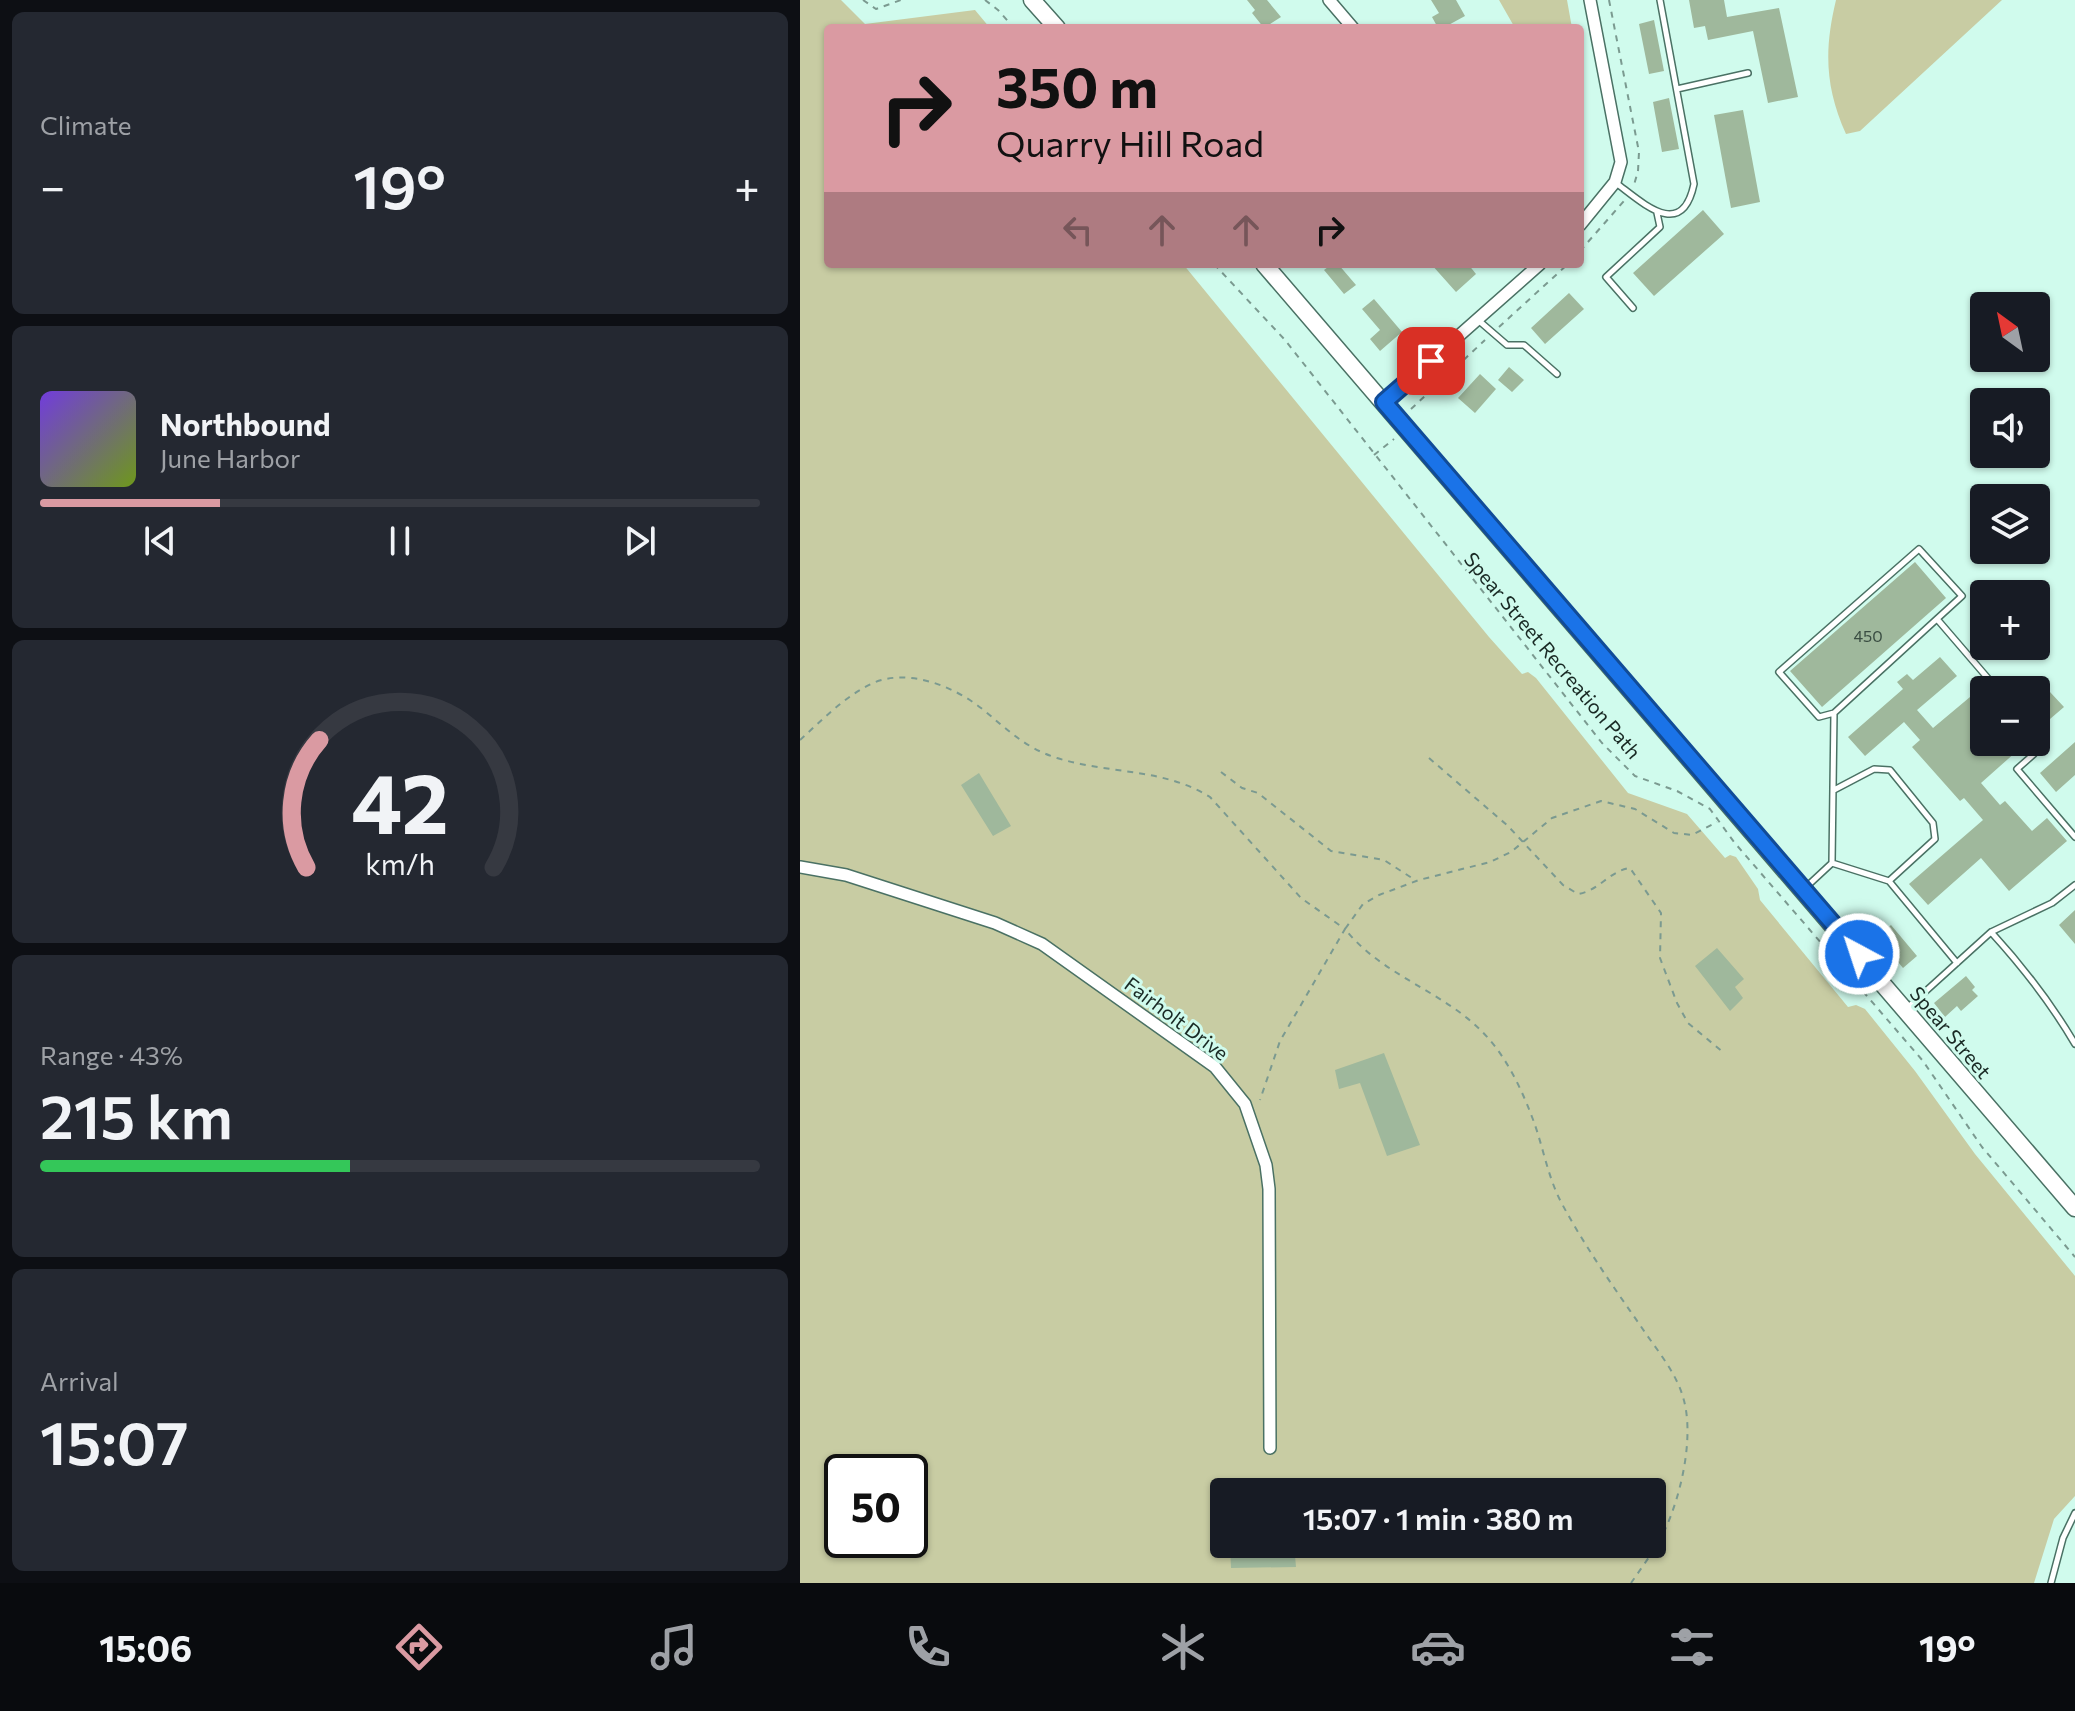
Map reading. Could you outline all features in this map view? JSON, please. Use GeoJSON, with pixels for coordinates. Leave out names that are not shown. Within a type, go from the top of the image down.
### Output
{"type":"FeatureCollection","features":[{"type":"Feature","properties":{"kind":"main road"},"geometry":{"type":"LineString","coordinates":[[1032,0],[1053,24]]}},
{"type":"Feature","properties":{"kind":"main road","name":"Spear Street"},"geometry":{"type":"LineString","coordinates":[[1267,268],[2075,1208]]}},
{"type":"Feature","properties":{"kind":"street"},"geometry":{"type":"LineString","coordinates":[[1329,0],[1350,24]]}},
{"type":"Feature","properties":{"kind":"street"},"geometry":{"type":"LineString","coordinates":[[1584,220],[1615,182],[1620,170],[1620,151],[1590,0]]}},
{"type":"Feature","properties":{"kind":"street"},"geometry":{"type":"LineString","coordinates":[[1384,402],[1536,268]]}},
{"type":"Feature","properties":{"kind":"street","name":"Fairholt Drive"},"geometry":{"type":"LineString","coordinates":[[800,867],[846,875],[995,923],[1042,944],[1199,1054],[1231,1084],[1252,1121],[1266,1165],[1269,1189],[1270,1448]]}},
{"type":"Feature","properties":{"kind":"lane"},"geometry":{"type":"LineString","coordinates":[[1615,182],[1657,213],[1672,214],[1690,201],[1694,184],[1660,0]]}},
{"type":"Feature","properties":{"kind":"lane"},"geometry":{"type":"LineString","coordinates":[[1677,89],[1748,73]]}},
{"type":"Feature","properties":{"kind":"lane"},"geometry":{"type":"LineString","coordinates":[[1633,308],[1606,277],[1660,227],[1657,213]]}},
{"type":"Feature","properties":{"kind":"lane"},"geometry":{"type":"LineString","coordinates":[[1477,320],[1507,345],[1524,345],[1557,374]]}},
{"type":"Feature","properties":{"kind":"lane"},"geometry":{"type":"LineString","coordinates":[[1919,549],[1962,596],[1834,713],[1819,717],[1779,672],[1919,549]]}},
{"type":"Feature","properties":{"kind":"lane"},"geometry":{"type":"LineString","coordinates":[[1937,619],[1986,676]]}},
{"type":"Feature","properties":{"kind":"lane"},"geometry":{"type":"LineString","coordinates":[[1803,889],[1832,863],[1834,713]]}},
{"type":"Feature","properties":{"kind":"lane"},"geometry":{"type":"LineString","coordinates":[[2032,756],[2017,769],[2075,837]]}},
{"type":"Feature","properties":{"kind":"lane"},"geometry":{"type":"LineString","coordinates":[[1833,791],[1874,769],[1890,770],[1933,823],[1935,839],[1889,881]]}},
{"type":"Feature","properties":{"kind":"lane"},"geometry":{"type":"LineString","coordinates":[[1832,863],[1889,881],[1957,963]]}},
{"type":"Feature","properties":{"kind":"lane"},"geometry":{"type":"LineString","coordinates":[[1906,1010],[1991,932],[2052,903],[2075,885]]}},
{"type":"Feature","properties":{"kind":"lane"},"geometry":{"type":"LineString","coordinates":[[1991,932],[2055,1009],[2075,1044]]}},
{"type":"Feature","properties":{"kind":"lane"},"geometry":{"type":"LineString","coordinates":[[2051,1583],[2063,1538],[2075,1513]]}},
{"type":"Feature","properties":{"kind":"path"},"geometry":{"type":"LineString","coordinates":[[863,0],[876,9],[901,0]]}},
{"type":"Feature","properties":{"kind":"path"},"geometry":{"type":"LineString","coordinates":[[985,0],[1010,24]]}},
{"type":"Feature","properties":{"kind":"path","name":"Spear Street Recreation Path"},"geometry":{"type":"LineString","coordinates":[[1218,268],[1285,340],[1602,743],[1635,776],[1677,791],[1710,809],[1923,1061],[1982,1147],[2075,1257]]}},
{"type":"Feature","properties":{"kind":"path"},"geometry":{"type":"LineString","coordinates":[[1373,455],[1393,441],[1412,407],[1564,268]]}},
{"type":"Feature","properties":{"kind":"path"},"geometry":{"type":"LineString","coordinates":[[800,740],[837,708],[872,684],[897,677],[932,682],[951,689],[1037,751],[1077,765],[1151,775],[1194,787],[1221,808],[1301,898],[1345,929],[1359,947],[1387,969],[1475,1023],[1491,1040],[1532,1115],[1551,1182],[1562,1204],[1612,1285],[1673,1372],[1684,1398],[1687,1425],[1685,1463],[1664,1532],[1631,1583]]}},
{"type":"Feature","properties":{"kind":"path"},"geometry":{"type":"LineString","coordinates":[[1429,758],[1525,841],[1563,885],[1578,894],[1596,888],[1618,870],[1630,868],[1661,913],[1660,958],[1677,1003],[1688,1023],[1724,1053]]}},
{"type":"Feature","properties":{"kind":"path"},"geometry":{"type":"LineString","coordinates":[[1221,772],[1242,788],[1258,793],[1331,851],[1384,860],[1416,881]]}},
{"type":"Feature","properties":{"kind":"path"},"geometry":{"type":"LineString","coordinates":[[1260,1100],[1280,1041],[1345,929],[1363,904],[1416,881],[1490,862],[1525,841],[1552,818],[1601,801],[1635,809],[1674,833],[1692,835],[1734,809]]}},
{"type":"Feature","properties":{"kind":"green space"},"geometry":{"type":"Polygon","coordinates":[[[800,0],[841,0],[865,24],[824,24],[824,268],[1186,268],[1489,637],[1522,674],[1528,672],[1536,678],[1628,793],[1687,814],[1725,858],[1730,855],[1736,857],[1758,889],[1760,900],[1848,1007],[1856,1005],[1865,1009],[1975,1154],[2075,1276],[2075,1496],[2054,1519],[2034,1583],[800,1583],[800,0]]]}},
{"type":"Feature","properties":{"kind":"green space"},"geometry":{"type":"Polygon","coordinates":[[[1499,0],[1567,0],[1571,24],[1513,24],[1499,0]]]}},
{"type":"Feature","properties":{"kind":"green space"},"geometry":{"type":"Polygon","coordinates":[[[1836,0],[2002,0],[1860,131],[1846,134],[1830,84],[1828,52],[1836,0]]]}},
{"type":"Feature","properties":{"kind":"green space"},"geometry":{"type":"Polygon","coordinates":[[[975,10],[987,24],[865,24],[975,10]]]}},
{"type":"Feature","properties":{"kind":"building"},"geometry":{"type":"Polygon","coordinates":[[[1247,0],[1267,0],[1281,17],[1270,24],[1261,24],[1252,13],[1255,10],[1247,0]]]}},
{"type":"Feature","properties":{"kind":"building"},"geometry":{"type":"Polygon","coordinates":[[[1431,0],[1456,0],[1465,16],[1450,24],[1436,24],[1432,17],[1439,13],[1431,0]]]}},
{"type":"Feature","properties":{"kind":"building"},"geometry":{"type":"Polygon","coordinates":[[[1689,0],[1724,0],[1727,17],[1779,8],[1798,97],[1768,103],[1753,31],[1708,40],[1705,26],[1694,28],[1689,0]]]}},
{"type":"Feature","properties":{"kind":"building"},"geometry":{"type":"Polygon","coordinates":[[[1654,20],[1664,71],[1649,74],[1639,24],[1654,20]]]}},
{"type":"Feature","properties":{"kind":"building"},"geometry":{"type":"Polygon","coordinates":[[[1669,98],[1679,149],[1662,152],[1653,102],[1669,98]]]}},
{"type":"Feature","properties":{"kind":"building"},"geometry":{"type":"Polygon","coordinates":[[[1743,110],[1760,202],[1731,208],[1714,115],[1743,110]]]}},
{"type":"Feature","properties":{"kind":"building"},"geometry":{"type":"Polygon","coordinates":[[[1703,210],[1724,234],[1654,296],[1633,273],[1703,210]]]}},
{"type":"Feature","properties":{"kind":"building"},"geometry":{"type":"Polygon","coordinates":[[[1341,268],[1356,285],[1344,294],[1324,270],[1341,268]]]}},
{"type":"Feature","properties":{"kind":"building"},"geometry":{"type":"Polygon","coordinates":[[[1435,268],[1471,268],[1476,274],[1456,292],[1435,268]]]}},
{"type":"Feature","properties":{"kind":"building"},"geometry":{"type":"Polygon","coordinates":[[[1569,293],[1584,309],[1545,344],[1531,328],[1569,293]]]}},
{"type":"Feature","properties":{"kind":"building"},"geometry":{"type":"Polygon","coordinates":[[[1374,299],[1402,332],[1380,351],[1370,339],[1380,330],[1362,309],[1374,299]]]}},
{"type":"Feature","properties":{"kind":"building"},"geometry":{"type":"Polygon","coordinates":[[[1509,367],[1524,380],[1512,392],[1498,380],[1509,367]]]}},
{"type":"Feature","properties":{"kind":"building"},"geometry":{"type":"Polygon","coordinates":[[[1480,374],[1496,389],[1475,413],[1458,398],[1480,374]]]}},
{"type":"Feature","properties":{"kind":"building"},"geometry":{"type":"Polygon","coordinates":[[[1915,562],[1946,598],[1822,707],[1790,671],[1915,562]]]}},
{"type":"Feature","properties":{"kind":"building"},"geometry":{"type":"Polygon","coordinates":[[[1940,657],[1957,676],[1917,710],[1933,728],[1970,697],[1970,756],[2011,756],[1981,783],[2000,805],[2005,801],[2032,831],[2047,818],[2067,841],[2009,891],[1981,858],[1928,905],[1909,884],[1983,820],[1964,798],[1960,801],[1912,747],[1920,740],[1904,722],[1865,756],[1848,737],[1903,689],[1897,682],[1907,674],[1913,680],[1940,657]]]}},
{"type":"Feature","properties":{"kind":"building"},"geometry":{"type":"Polygon","coordinates":[[[2050,692],[2064,707],[2050,719],[2050,692]]]}},
{"type":"Feature","properties":{"kind":"building"},"geometry":{"type":"Polygon","coordinates":[[[2075,742],[2075,775],[2056,792],[2040,773],[2075,742]]]}},
{"type":"Feature","properties":{"kind":"building"},"geometry":{"type":"Polygon","coordinates":[[[979,773],[1011,826],[993,836],[961,785],[979,773]]]}},
{"type":"Feature","properties":{"kind":"building"},"geometry":{"type":"Polygon","coordinates":[[[2075,910],[2075,944],[2059,925],[2075,910]]]}},
{"type":"Feature","properties":{"kind":"building"},"geometry":{"type":"Polygon","coordinates":[[[1891,925],[1917,956],[1903,968],[1877,937],[1891,925]]]}},
{"type":"Feature","properties":{"kind":"building"},"geometry":{"type":"Polygon","coordinates":[[[1717,948],[1744,979],[1735,987],[1743,998],[1730,1011],[1695,966],[1717,948]]]}},
{"type":"Feature","properties":{"kind":"building"},"geometry":{"type":"Polygon","coordinates":[[[1966,976],[1978,996],[1961,1011],[1957,1006],[1945,1017],[1934,1003],[1966,976]]]}},
{"type":"Feature","properties":{"kind":"building"},"geometry":{"type":"Polygon","coordinates":[[[1384,1053],[1420,1145],[1387,1156],[1360,1083],[1339,1089],[1335,1070],[1384,1053]]]}},
{"type":"Feature","properties":{"kind":"building"},"geometry":{"type":"Polygon","coordinates":[[[1231,1558],[1295,1558],[1296,1567],[1231,1568],[1231,1558]]]}},
{"type":"Feature","properties":{"kind":"route"},"geometry":{"type":"LineString","coordinates":[[1431,361],[1384,402],[1859,954]]}}]}
